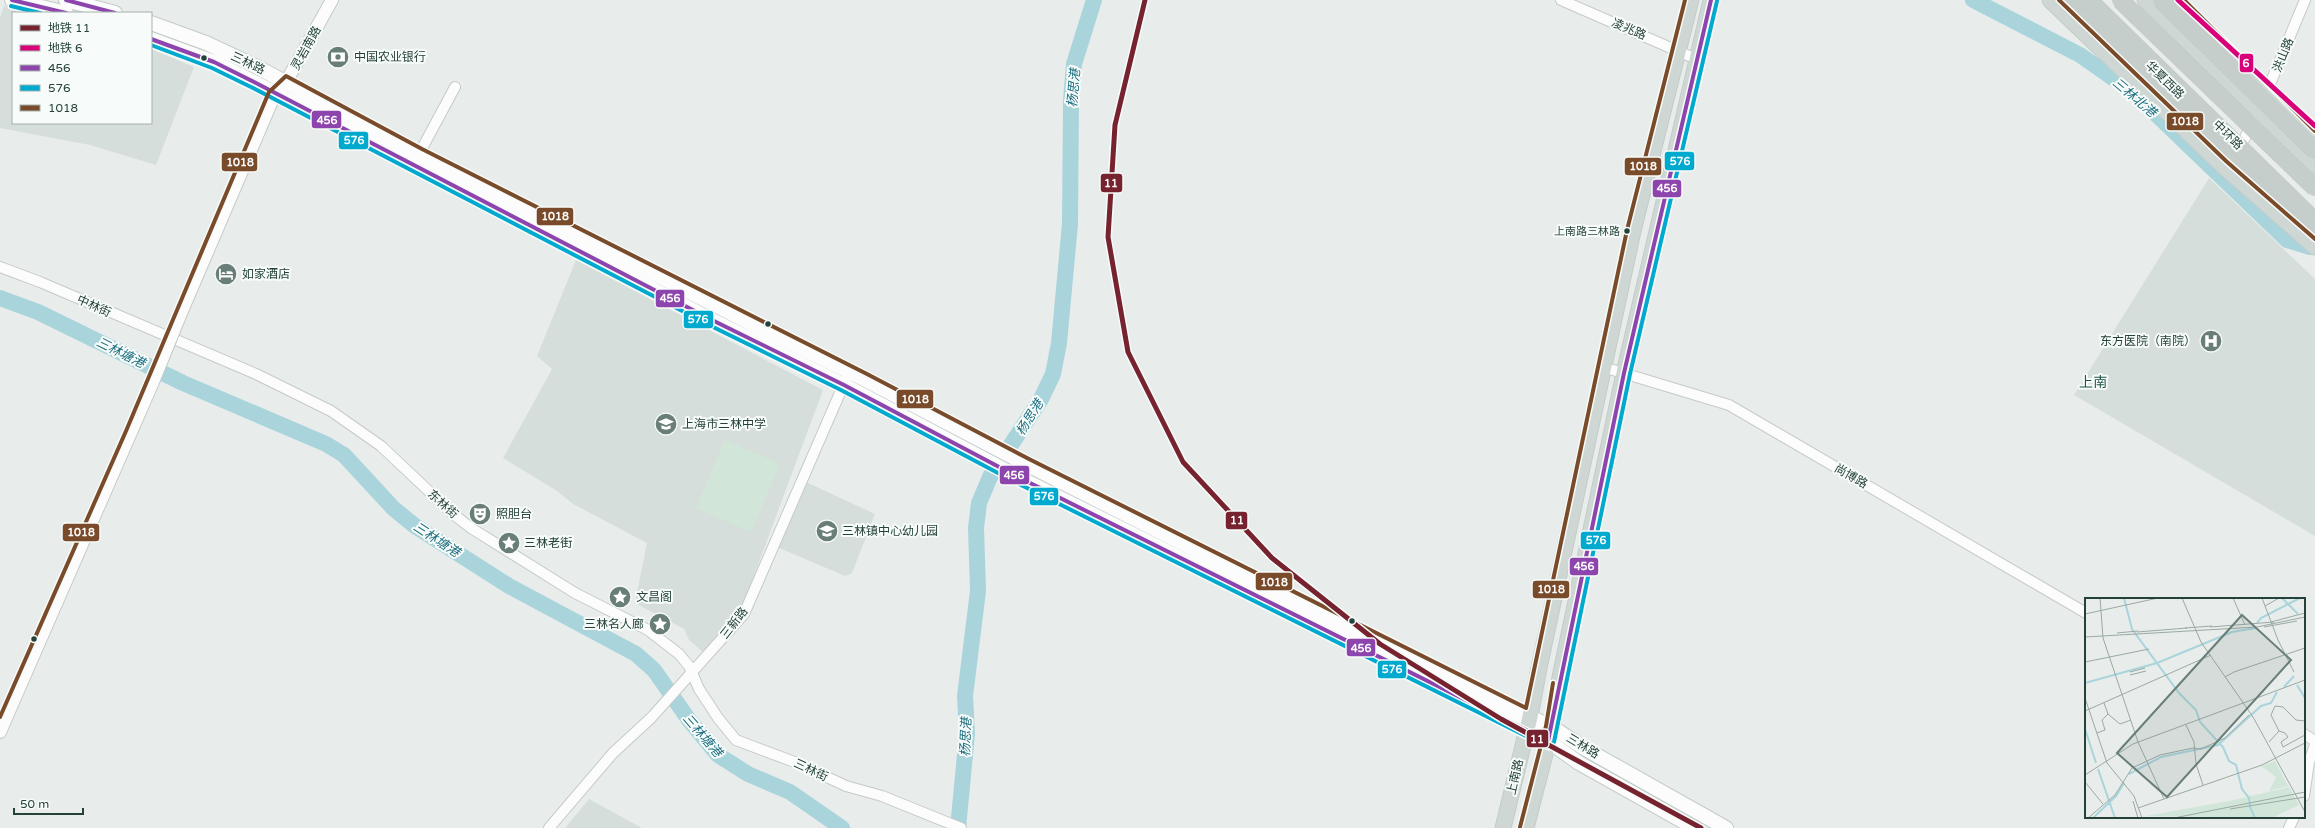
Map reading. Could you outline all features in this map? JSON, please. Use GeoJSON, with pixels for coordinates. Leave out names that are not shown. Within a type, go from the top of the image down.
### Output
{"type":"FeatureCollection","features":[{"type":"Feature","properties":{"kind":"highway"},"geometry":{"type":"LineString","coordinates":[[2073,0],[2315,234]]}},
{"type":"Feature","properties":{"kind":"highway","name":"中环路"},"geometry":{"type":"LineString","coordinates":[[2089,0],[2315,221]]}},
{"type":"Feature","properties":{"kind":"highway","name":"中环路"},"geometry":{"type":"LineString","coordinates":[[2120,0],[2315,188]]}},
{"type":"Feature","properties":{"kind":"highway"},"geometry":{"type":"LineString","coordinates":[[2161,0],[2315,151]]}},
{"type":"Feature","properties":{"kind":"main road"},"geometry":{"type":"LineString","coordinates":[[12,0],[62,12]]}},
{"type":"Feature","properties":{"kind":"main road"},"geometry":{"type":"LineString","coordinates":[[66,0],[111,12]]}},
{"type":"Feature","properties":{"kind":"main road","name":"上南路"},"geometry":{"type":"LineString","coordinates":[[1503,828],[1528,723],[1540,660],[1633,231],[1692,0]]}},
{"type":"Feature","properties":{"kind":"main road","name":"上南路"},"geometry":{"type":"LineString","coordinates":[[1526,828],[1550,734],[1560,677],[1624,373],[1696,59],[1711,0]]}},
{"type":"Feature","properties":{"kind":"main road","name":"华夏西路"},"geometry":{"type":"LineString","coordinates":[[2083,0],[2315,228]]}},
{"type":"Feature","properties":{"kind":"main road"},"geometry":{"type":"LineString","coordinates":[[2145,0],[2315,166]]}},
{"type":"Feature","properties":{"kind":"main road"},"geometry":{"type":"LineString","coordinates":[[2175,0],[2315,139]]}},
{"type":"Feature","properties":{"kind":"main road","name":"华夏西路"},"geometry":{"type":"LineString","coordinates":[[2054,4],[2222,165],[2315,247]]}},
{"type":"Feature","properties":{"kind":"main road","name":"三林路"},"geometry":{"type":"LineString","coordinates":[[152,23],[206,43],[286,82],[419,154],[846,378],[980,457],[1018,477],[1528,723]]}},
{"type":"Feature","properties":{"kind":"main road","name":"三林路"},"geometry":{"type":"LineString","coordinates":[[152,39],[214,62],[714,321],[846,378],[864,379],[1528,723],[1582,747],[1726,828]]}},
{"type":"Feature","properties":{"kind":"main road","name":"三林路"},"geometry":{"type":"LineString","coordinates":[[1550,734],[1578,763],[1695,828]]}},
{"type":"Feature","properties":{"kind":"street","name":"灵岩南路"},"geometry":{"type":"LineString","coordinates":[[0,732],[153,382],[275,94],[286,82],[332,0]]}},
{"type":"Feature","properties":{"kind":"street","name":"凌兆路"},"geometry":{"type":"LineString","coordinates":[[1561,0],[1696,59]]}},
{"type":"Feature","properties":{"kind":"street","name":"洪山路"},"geometry":{"type":"LineString","coordinates":[[2238,152],[2267,92],[2305,0]]}},
{"type":"Feature","properties":{"kind":"street"},"geometry":{"type":"LineString","coordinates":[[419,154],[455,87]]}},
{"type":"Feature","properties":{"kind":"street","name":"中林街"},"geometry":{"type":"LineString","coordinates":[[0,267],[40,282],[188,346]]}},
{"type":"Feature","properties":{"kind":"street","name":"东林街"},"geometry":{"type":"LineString","coordinates":[[188,346],[298,394],[358,428],[393,456],[453,514],[471,528],[575,593],[648,630],[685,660],[690,676]]}},
{"type":"Feature","properties":{"kind":"street","name":"尚博路"},"geometry":{"type":"LineString","coordinates":[[1603,367],[1729,405],[2085,611]]}},
{"type":"Feature","properties":{"kind":"street","name":"三新路"},"geometry":{"type":"LineString","coordinates":[[549,828],[613,753],[656,712],[690,676],[744,614],[803,473],[846,378]]}},
{"type":"Feature","properties":{"kind":"street","name":"三林街"},"geometry":{"type":"LineString","coordinates":[[690,676],[718,718],[741,743],[787,759],[846,786],[882,796],[961,828]]}},
{"type":"Feature","properties":{"kind":"street"},"geometry":{"type":"LineString","coordinates":[[2305,735],[2315,741]]}},
{"type":"Feature","properties":{"kind":"street"},"geometry":{"type":"LineString","coordinates":[[2305,790],[2310,762],[2315,745]]}},
{"type":"Feature","properties":{"kind":"street"},"geometry":{"type":"LineString","coordinates":[[2289,828],[2294,818]]}},
{"type":"Feature","properties":{"kind":"shaded area"},"geometry":{"type":"Polygon","coordinates":[[[4,6],[23,12],[12,12],[12,124],[152,124],[152,49],[194,67],[156,165],[90,145],[0,128],[0,18],[4,6]]]}},
{"type":"Feature","properties":{"kind":"shaded area","name":"东方医院（南院）"},"geometry":{"type":"Polygon","coordinates":[[[2209,178],[2315,279],[2315,536],[2074,395],[2209,178]]]}},
{"type":"Feature","properties":{"kind":"shaded area","name":"上海市三林中学"},"geometry":{"type":"Polygon","coordinates":[[[576,260],[823,390],[742,608],[704,653],[689,640],[684,629],[635,603],[647,543],[573,504],[557,491],[503,458],[552,369],[537,356],[576,260]]]}},
{"type":"Feature","properties":{"kind":"shaded area","name":"三林镇中心幼儿园"},"geometry":{"type":"Polygon","coordinates":[[[806,482],[875,514],[852,573],[845,576],[779,548],[806,482]]]}},
{"type":"Feature","properties":{"kind":"shaded area"},"geometry":{"type":"Polygon","coordinates":[[[589,799],[642,828],[565,828],[589,799]]]}},
{"type":"Feature","properties":{"kind":"green space"},"geometry":{"type":"Polygon","coordinates":[[[725,440],[780,464],[751,532],[696,508],[725,440]]]}},
{"type":"Feature","properties":{"kind":"waterway","name":"杨思港"},"geometry":{"type":"LineString","coordinates":[[958,828],[967,734],[965,696],[978,591],[976,528],[979,503],[990,477],[1041,399],[1053,374],[1059,343],[1070,224],[1071,101],[1074,64],[1094,0]]}},
{"type":"Feature","properties":{"kind":"waterway","name":"三林北港"},"geometry":{"type":"LineString","coordinates":[[1973,0],[2080,55],[2133,92],[2287,240],[2310,247],[2315,245]]}},
{"type":"Feature","properties":{"kind":"waterway","name":"三林塘港"},"geometry":{"type":"LineString","coordinates":[[0,298],[38,312],[183,383],[326,444],[344,455],[393,508],[415,526],[509,586],[636,654],[654,670],[689,720],[718,755],[748,774],[790,792],[842,828]]}},
{"type":"Feature","properties":{"kind":"metro line","name":"11"},"geometry":{"type":"LineString","coordinates":[[1145,0],[1115,125],[1108,237],[1128,352],[1183,462],[1272,558],[1380,644],[1501,719],[1701,828]]}},
{"type":"Feature","properties":{"kind":"metro line","name":"6"},"geometry":{"type":"LineString","coordinates":[[2178,0],[2315,126]]}},
{"type":"Feature","properties":{"kind":"transit line","name":"456"},"geometry":{"type":"LineString","coordinates":[[12,0],[62,12]]}},
{"type":"Feature","properties":{"kind":"transit line","name":"456"},"geometry":{"type":"LineString","coordinates":[[66,0],[111,12]]}},
{"type":"Feature","properties":{"kind":"transit line","name":"1018"},"geometry":{"type":"LineString","coordinates":[[0,717],[126,431],[269,92],[286,76],[422,149],[867,374],[1029,459],[1526,708],[1627,230],[1685,0]]}},
{"type":"Feature","properties":{"kind":"transit line","name":"456"},"geometry":{"type":"LineString","coordinates":[[152,39],[214,62],[256,83],[714,321],[844,385],[1018,477],[1548,741],[1624,373],[1711,0]]}},
{"type":"Feature","properties":{"kind":"transit line","name":"1018"},"geometry":{"type":"LineString","coordinates":[[2059,0],[2226,161],[2315,239]]}},
{"type":"Feature","properties":{"kind":"transit line","name":"1018"},"geometry":{"type":"LineString","coordinates":[[2184,0],[2315,131]]}},
{"type":"Feature","properties":{"kind":"transit line","name":"576"},"geometry":{"type":"LineString","coordinates":[[152,45],[212,68],[253,88],[711,326],[841,390],[1015,482],[1548,747],[1554,742],[1630,374],[1717,1]]}},
{"type":"Feature","properties":{"kind":"transit line","name":"576"},"geometry":{"type":"LineString","coordinates":[[11,6],[36,12]]}},
{"type":"Feature","properties":{"kind":"transit line","name":"1018"},"geometry":{"type":"LineString","coordinates":[[1520,827],[1546,726],[1553,683]]}},
{"type":"Feature","properties":{"kind":"place","name":"中国农业银行"},"geometry":{"type":"Point","coordinates":[338,57]}},
{"type":"Feature","properties":{"kind":"place","name":"上南路三林路"},"geometry":{"type":"Point","coordinates":[1627,231]}},
{"type":"Feature","properties":{"kind":"place","name":"如家酒店"},"geometry":{"type":"Point","coordinates":[226,274]}},
{"type":"Feature","properties":{"kind":"place","name":"东方医院（南院）"},"geometry":{"type":"Point","coordinates":[2211,341]}},
{"type":"Feature","properties":{"kind":"place","name":"上海市三林中学"},"geometry":{"type":"Point","coordinates":[666,424]}},
{"type":"Feature","properties":{"kind":"place","name":"照胆台"},"geometry":{"type":"Point","coordinates":[480,514]}},
{"type":"Feature","properties":{"kind":"place","name":"三林镇中心幼儿园"},"geometry":{"type":"Point","coordinates":[827,531]}},
{"type":"Feature","properties":{"kind":"place","name":"三林老街"},"geometry":{"type":"Point","coordinates":[509,543]}},
{"type":"Feature","properties":{"kind":"place","name":"文昌阁"},"geometry":{"type":"Point","coordinates":[620,597]}},
{"type":"Feature","properties":{"kind":"place","name":"三林名人廊"},"geometry":{"type":"Point","coordinates":[660,624]}},
{"type":"Feature","properties":{"kind":"district","name":"上南"},"geometry":{"type":"Point","coordinates":[2093,382]}}]}
